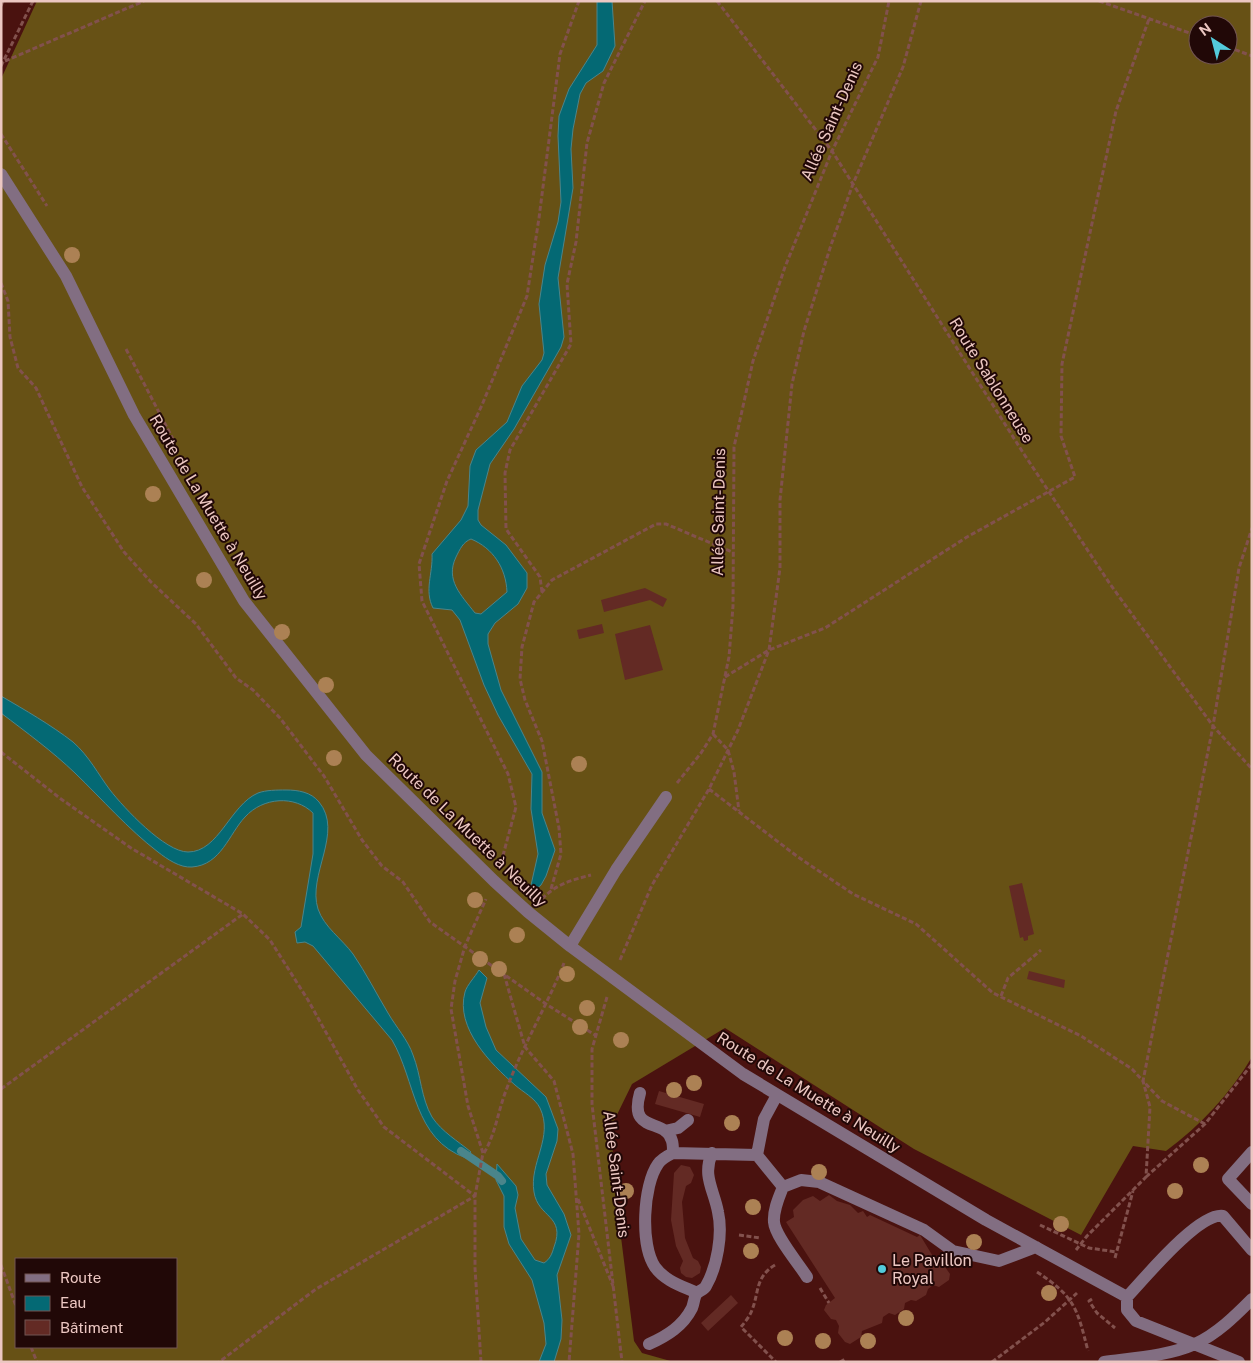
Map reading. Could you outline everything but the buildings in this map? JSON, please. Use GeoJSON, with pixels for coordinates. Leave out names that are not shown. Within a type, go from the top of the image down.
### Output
{"type":"FeatureCollection","features":[{"type":"Feature","properties":{"kind":"street","name":"Route de La Muette à Neuilly"},"geometry":{"type":"LineString","coordinates":[[1,174],[66,276],[134,415],[244,601],[366,756],[494,881],[570,946],[743,1074],[972,1211],[1127,1296]]}},
{"type":"Feature","properties":{"kind":"street"},"geometry":{"type":"LineString","coordinates":[[570,946],[616,870],[666,797]]}},
{"type":"Feature","properties":{"kind":"street"},"geometry":{"type":"LineString","coordinates":[[640,1093],[637,1104],[638,1116],[647,1125],[665,1131],[678,1128],[688,1120]]}},
{"type":"Feature","properties":{"kind":"street"},"geometry":{"type":"LineString","coordinates":[[757,1155],[764,1119],[778,1095]]}},
{"type":"Feature","properties":{"kind":"street"},"geometry":{"type":"LineString","coordinates":[[665,1131],[672,1140],[673,1152]]}},
{"type":"Feature","properties":{"kind":"street"},"geometry":{"type":"LineString","coordinates":[[697,1293],[666,1279],[654,1265],[646,1235],[648,1188],[657,1165],[673,1152],[757,1155],[783,1187]]}},
{"type":"Feature","properties":{"kind":"street"},"geometry":{"type":"LineString","coordinates":[[1252,1152],[1228,1179],[1252,1204]]}},
{"type":"Feature","properties":{"kind":"street"},"geometry":{"type":"LineString","coordinates":[[649,1344],[670,1334],[680,1324],[691,1309],[697,1293],[705,1288],[713,1269],[720,1228],[719,1213],[706,1166],[712,1154]]}},
{"type":"Feature","properties":{"kind":"street"},"geometry":{"type":"LineString","coordinates":[[807,1276],[774,1221],[777,1201],[783,1187],[801,1180],[819,1182],[924,1230],[953,1251],[999,1261],[1036,1247]]}},
{"type":"Feature","properties":{"kind":"street"},"geometry":{"type":"LineString","coordinates":[[1239,1362],[1136,1321],[1127,1310],[1127,1296],[1197,1226],[1216,1215],[1222,1216],[1252,1250]]}},
{"type":"Feature","properties":{"kind":"street"},"geometry":{"type":"LineString","coordinates":[[1104,1362],[1150,1356],[1195,1344],[1229,1322],[1252,1298]]}},
{"type":"Feature","properties":{"kind":"path"},"geometry":{"type":"LineString","coordinates":[[1,6],[3,1]]}},
{"type":"Feature","properties":{"kind":"path"},"geometry":{"type":"LineString","coordinates":[[1,66],[33,1]]}},
{"type":"Feature","properties":{"kind":"path"},"geometry":{"type":"LineString","coordinates":[[5,60],[144,1]]}},
{"type":"Feature","properties":{"kind":"path"},"geometry":{"type":"LineString","coordinates":[[481,1362],[475,1268],[475,1196],[480,1179],[483,1153],[468,1106],[451,1009],[455,982],[465,946],[501,864],[516,807],[508,774],[422,601],[418,564],[446,481],[482,405],[527,296],[560,54],[579,1]]}},
{"type":"Feature","properties":{"kind":"path"},"geometry":{"type":"LineString","coordinates":[[542,592],[540,577],[506,529],[504,473],[510,450],[571,344],[567,284],[576,242],[587,143],[604,83],[645,1]]}},
{"type":"Feature","properties":{"kind":"path","name":"Route Sablonneuse"},"geometry":{"type":"LineString","coordinates":[[717,1],[832,151],[1110,584],[1213,726],[1252,769]]}},
{"type":"Feature","properties":{"kind":"path","name":"Allée Saint-Denis"},"geometry":{"type":"LineString","coordinates":[[666,797],[701,753],[713,734],[725,677],[733,606],[734,447],[753,361],[785,267],[802,230],[832,151],[878,57],[889,1]]}},
{"type":"Feature","properties":{"kind":"path"},"geometry":{"type":"LineString","coordinates":[[627,966],[620,961],[652,884],[709,788],[728,750],[769,650],[780,568],[780,500],[792,384],[806,323],[853,184],[903,67],[921,1]]}},
{"type":"Feature","properties":{"kind":"path"},"geometry":{"type":"LineString","coordinates":[[1099,1],[1188,33]]}},
{"type":"Feature","properties":{"kind":"path"},"geometry":{"type":"LineString","coordinates":[[725,677],[769,650],[825,628],[967,537],[1075,477],[1061,436],[1062,364],[1116,112],[1136,51],[1149,19]]}},
{"type":"Feature","properties":{"kind":"path"},"geometry":{"type":"LineString","coordinates":[[1238,51],[1252,56]]}},
{"type":"Feature","properties":{"kind":"path"},"geometry":{"type":"LineString","coordinates":[[1,134],[49,210]]}},
{"type":"Feature","properties":{"kind":"path"},"geometry":{"type":"LineString","coordinates":[[1,283],[8,301],[10,337],[18,368],[36,388],[82,487],[109,531],[140,570],[196,624],[236,678],[253,690],[280,718],[324,776],[362,840],[382,866],[403,882],[430,922],[546,1004],[595,1035]]}},
{"type":"Feature","properties":{"kind":"path"},"geometry":{"type":"LineString","coordinates":[[124,346],[178,449]]}},
{"type":"Feature","properties":{"kind":"path"},"geometry":{"type":"LineString","coordinates":[[551,889],[561,854],[558,828],[542,741],[525,700],[520,679],[522,647],[534,602],[552,580],[656,524],[666,524],[732,552]]}},
{"type":"Feature","properties":{"kind":"path"},"geometry":{"type":"LineString","coordinates":[[1146,1177],[1150,1107],[1143,1081],[1213,726],[1239,568],[1252,528]]}},
{"type":"Feature","properties":{"kind":"path"},"geometry":{"type":"LineString","coordinates":[[253,576],[269,600]]}},
{"type":"Feature","properties":{"kind":"path"},"geometry":{"type":"LineString","coordinates":[[713,734],[728,750],[734,772],[739,812]]}},
{"type":"Feature","properties":{"kind":"path"},"geometry":{"type":"LineString","coordinates":[[1,752],[61,799],[131,848],[243,914],[270,940],[308,1000],[358,1090],[384,1127],[475,1196]]}},
{"type":"Feature","properties":{"kind":"path"},"geometry":{"type":"LineString","coordinates":[[709,788],[798,857],[853,894],[916,924],[993,993],[1081,1036],[1132,1069],[1162,1101],[1205,1124]]}},
{"type":"Feature","properties":{"kind":"path"},"geometry":{"type":"LineString","coordinates":[[494,857],[501,864]]}},
{"type":"Feature","properties":{"kind":"path"},"geometry":{"type":"LineString","coordinates":[[541,899],[551,889],[579,878],[616,870]]}},
{"type":"Feature","properties":{"kind":"path"},"geometry":{"type":"LineString","coordinates":[[1,1089],[243,914]]}},
{"type":"Feature","properties":{"kind":"path"},"geometry":{"type":"LineString","coordinates":[[483,1153],[490,1142],[506,1088],[546,1004],[570,946]]}},
{"type":"Feature","properties":{"kind":"path"},"geometry":{"type":"LineString","coordinates":[[1001,996],[1008,978],[1041,950]]}},
{"type":"Feature","properties":{"kind":"path"},"geometry":{"type":"LineString","coordinates":[[504,973],[525,1047],[554,1081],[573,1154],[580,1234],[569,1362]]}},
{"type":"Feature","properties":{"kind":"path","name":"Allée Saint-Denis"},"geometry":{"type":"LineString","coordinates":[[609,991],[592,1049],[592,1104],[622,1362]]}},
{"type":"Feature","properties":{"kind":"path"},"geometry":{"type":"LineString","coordinates":[[1068,1263],[1080,1244],[1133,1190],[1205,1124],[1252,1064]]}},
{"type":"Feature","properties":{"kind":"path"},"geometry":{"type":"LineString","coordinates":[[1115,1258],[1133,1190]]}},
{"type":"Feature","properties":{"kind":"path"},"geometry":{"type":"LineString","coordinates":[[219,1362],[316,1289],[475,1196]]}},
{"type":"Feature","properties":{"kind":"path"},"geometry":{"type":"LineString","coordinates":[[576,1196],[615,1292]]}},
{"type":"Feature","properties":{"kind":"path"},"geometry":{"type":"LineString","coordinates":[[1033,1222],[1080,1244],[1101,1251],[1117,1252]]}},
{"type":"Feature","properties":{"kind":"path"},"geometry":{"type":"LineString","coordinates":[[720,1228],[739,1235],[785,1242]]}},
{"type":"Feature","properties":{"kind":"path"},"geometry":{"type":"LineString","coordinates":[[776,1362],[741,1327],[752,1310],[755,1292],[767,1270],[793,1255]]}},
{"type":"Feature","properties":{"kind":"path"},"geometry":{"type":"LineString","coordinates":[[1,1265],[15,1303]]}},
{"type":"Feature","properties":{"kind":"path"},"geometry":{"type":"LineString","coordinates":[[992,1362],[1045,1322],[1077,1293]]}},
{"type":"Feature","properties":{"kind":"path"},"geometry":{"type":"LineString","coordinates":[[1071,1299],[1089,1354]]}},
{"type":"Feature","properties":{"kind":"path"},"geometry":{"type":"LineString","coordinates":[[1089,1301],[1097,1312],[1122,1333]]}},
{"type":"Feature","properties":{"kind":"path"},"geometry":{"type":"LineString","coordinates":[[31,1348],[37,1362]]}},
{"type":"Feature","properties":{"kind":"path"},"geometry":{"type":"LineString","coordinates":[[840,1362],[845,1359]]}},
{"type":"Feature","properties":{"kind":"shaded area"},"geometry":{"type":"Polygon","coordinates":[[[37,1],[1252,1],[1252,1057],[1234,1084],[1214,1108],[1191,1131],[1166,1151],[1133,1146],[1081,1235],[914,1149],[725,1028],[632,1084],[611,1127],[616,1197],[634,1341],[642,1353],[674,1362],[1,1362],[1,79],[37,1]]]}},
{"type":"Feature","properties":{"kind":"water"},"geometry":{"type":"Polygon","coordinates":[[[597,1],[612,1],[615,46],[603,71],[586,83],[580,94],[573,129],[571,149],[573,188],[558,278],[564,337],[561,347],[514,429],[490,464],[478,510],[478,520],[481,525],[506,545],[527,573],[527,588],[518,604],[495,623],[488,634],[488,644],[501,690],[542,772],[542,813],[555,850],[546,876],[541,885],[535,890],[531,885],[538,854],[531,809],[532,774],[498,715],[484,685],[460,620],[452,610],[433,608],[430,601],[429,588],[432,554],[461,520],[468,506],[470,466],[476,450],[507,422],[522,386],[542,360],[544,353],[539,304],[545,265],[558,222],[561,202],[559,116],[569,89],[597,45],[597,1]],[[471,539],[464,544],[456,557],[452,573],[453,580],[460,593],[475,613],[481,614],[507,592],[504,575],[497,560],[492,553],[471,539]]]}},
{"type":"Feature","properties":{"kind":"water"},"geometry":{"type":"Polygon","coordinates":[[[1,696],[47,724],[79,747],[110,790],[135,818],[168,845],[179,850],[188,852],[199,850],[208,844],[240,807],[258,793],[272,790],[295,790],[304,792],[316,799],[326,814],[328,827],[327,840],[317,882],[316,896],[318,909],[324,922],[353,954],[411,1049],[428,1110],[445,1132],[471,1152],[466,1158],[449,1149],[435,1137],[426,1123],[392,1040],[313,946],[305,942],[297,943],[295,932],[301,927],[313,854],[313,813],[306,807],[288,801],[270,802],[261,805],[245,817],[223,848],[210,861],[192,867],[178,865],[147,843],[66,765],[1,713],[1,696]]]}},
{"type":"Feature","properties":{"kind":"water"},"geometry":{"type":"Polygon","coordinates":[[[479,970],[487,978],[480,1003],[486,1027],[496,1050],[546,1097],[558,1129],[557,1141],[546,1174],[547,1185],[564,1214],[571,1235],[557,1275],[562,1320],[561,1339],[554,1362],[539,1362],[546,1344],[544,1323],[532,1280],[509,1244],[504,1227],[504,1196],[496,1180],[497,1164],[516,1186],[518,1195],[515,1208],[521,1239],[535,1260],[544,1263],[552,1254],[557,1237],[554,1222],[536,1201],[534,1192],[533,1181],[543,1140],[544,1119],[535,1101],[496,1067],[477,1044],[470,1032],[465,1019],[463,1005],[467,987],[479,970]]]}},
{"type":"Feature","properties":{"kind":"waterway"},"geometry":{"type":"LineString","coordinates":[[461,1151],[498,1176],[502,1181]]}},
{"type":"Feature","properties":{"kind":"place","name":"Le Pavillon Royal"},"geometry":{"type":"Point","coordinates":[882,1269]}}]}
